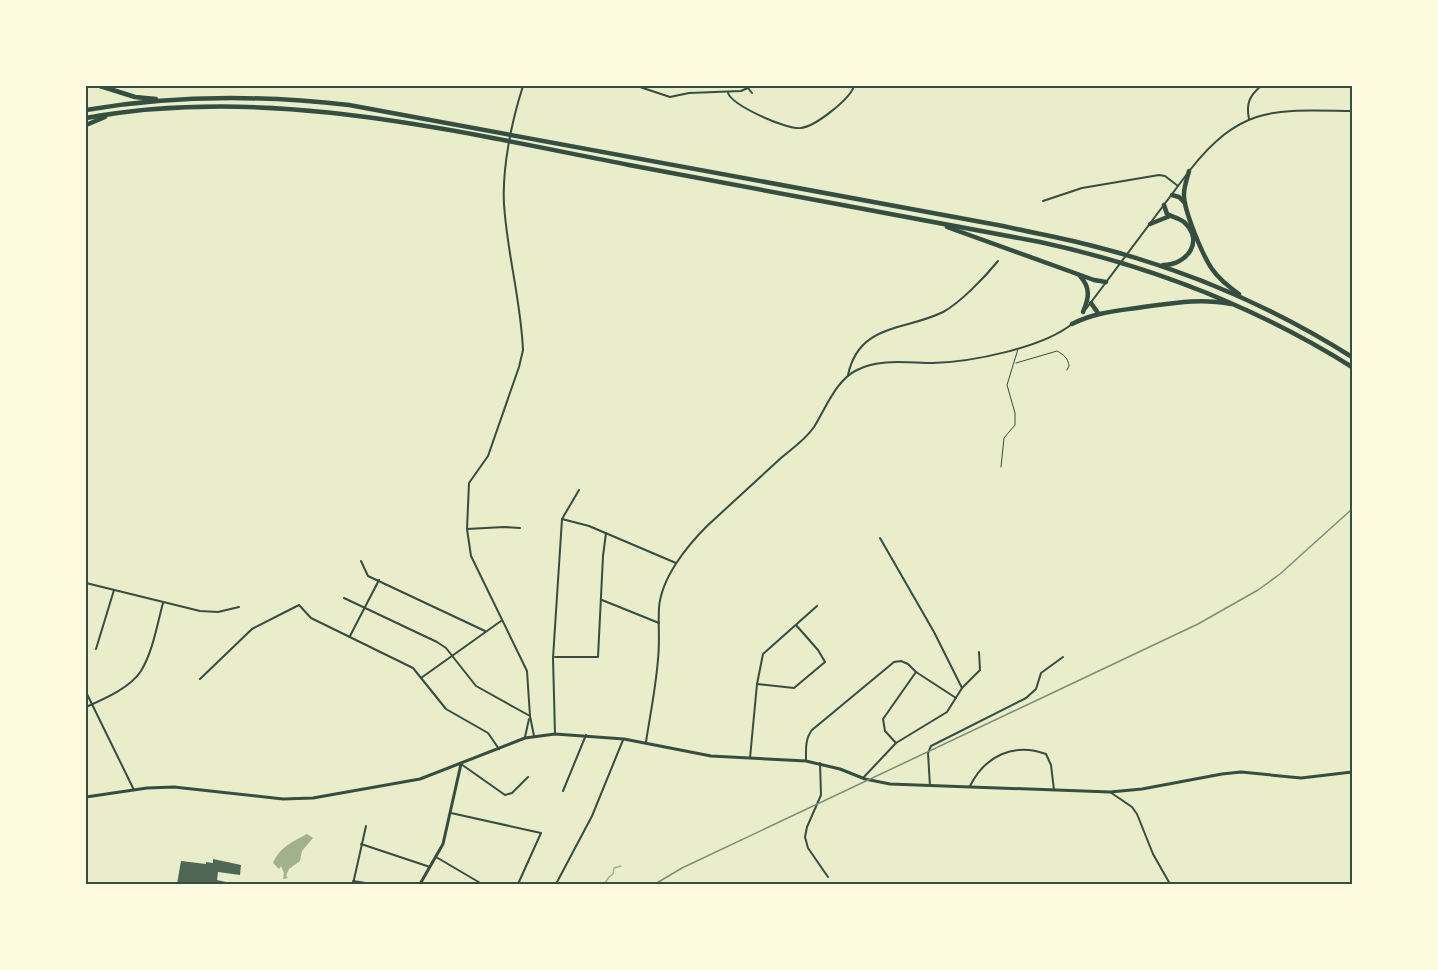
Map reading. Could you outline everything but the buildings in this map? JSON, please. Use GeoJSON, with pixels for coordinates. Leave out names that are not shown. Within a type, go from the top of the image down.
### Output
{"type":"FeatureCollection","features":[{"type":"Feature","properties":{"kind":"highway"},"geometry":{"type":"LineString","coordinates":[[100,86],[135,97],[168,100]]}},
{"type":"Feature","properties":{"kind":"highway"},"geometry":{"type":"LineString","coordinates":[[86,110],[168,100],[217,98],[288,99],[387,111],[1003,226],[1061,238],[1158,265],[1276,314],[1353,357]]}},
{"type":"Feature","properties":{"kind":"highway"},"geometry":{"type":"LineString","coordinates":[[86,118],[158,108],[218,106],[307,109],[350,114],[442,129],[1040,242],[1131,265],[1197,288],[1293,332],[1353,366]]}},
{"type":"Feature","properties":{"kind":"highway"},"geometry":{"type":"LineString","coordinates":[[86,125],[111,114]]}},
{"type":"Feature","properties":{"kind":"highway"},"geometry":{"type":"LineString","coordinates":[[1189,171],[1184,196],[1185,203],[1212,269],[1226,285],[1246,300]]}},
{"type":"Feature","properties":{"kind":"highway"},"geometry":{"type":"LineString","coordinates":[[1172,195],[1179,197],[1185,203]]}},
{"type":"Feature","properties":{"kind":"highway"},"geometry":{"type":"LineString","coordinates":[[1158,265],[1180,262],[1189,255],[1193,245],[1193,236],[1186,224],[1165,212],[1164,205]]}},
{"type":"Feature","properties":{"kind":"highway"},"geometry":{"type":"LineString","coordinates":[[1150,224],[1171,216]]}},
{"type":"Feature","properties":{"kind":"highway"},"geometry":{"type":"LineString","coordinates":[[937,223],[1106,282]]}},
{"type":"Feature","properties":{"kind":"highway"},"geometry":{"type":"LineString","coordinates":[[1078,274],[1085,282],[1089,294],[1083,312]]}},
{"type":"Feature","properties":{"kind":"highway"},"geometry":{"type":"LineString","coordinates":[[1071,324],[1098,313],[1202,300],[1242,307]]}},
{"type":"Feature","properties":{"kind":"highway"},"geometry":{"type":"LineString","coordinates":[[1091,303],[1098,313]]}},
{"type":"Feature","properties":{"kind":"main road"},"geometry":{"type":"LineString","coordinates":[[86,796],[174,787],[299,800],[420,779],[525,738],[555,734],[646,742],[692,754],[806,761],[820,763],[876,782],[930,786],[1110,792],[1142,789],[1232,773],[1301,778],[1352,772]]}},
{"type":"Feature","properties":{"kind":"main road"},"geometry":{"type":"LineString","coordinates":[[420,885],[443,844],[461,764]]}},
{"type":"Feature","properties":{"kind":"street"},"geometry":{"type":"LineString","coordinates":[[523,86],[508,152],[504,183],[504,201],[523,350],[519,370],[488,456],[469,483],[467,529],[471,556],[526,671],[534,736]]}},
{"type":"Feature","properties":{"kind":"street"},"geometry":{"type":"LineString","coordinates":[[637,86],[670,97],[689,93],[728,93],[752,86]]}},
{"type":"Feature","properties":{"kind":"street"},"geometry":{"type":"LineString","coordinates":[[728,93],[730,99],[739,105],[790,128],[800,128],[808,126],[845,100],[852,93],[854,86]]}},
{"type":"Feature","properties":{"kind":"street"},"geometry":{"type":"LineString","coordinates":[[1249,119],[1248,101],[1261,86]]}},
{"type":"Feature","properties":{"kind":"street"},"geometry":{"type":"LineString","coordinates":[[748,88],[752,93]]}},
{"type":"Feature","properties":{"kind":"street"},"geometry":{"type":"LineString","coordinates":[[646,742],[658,660],[659,607],[663,591],[676,563],[692,541],[707,526],[806,437],[839,385],[848,375],[868,366],[882,363],[942,363],[965,360],[1019,348],[1053,336],[1071,324],[1091,303],[1189,171],[1216,140],[1249,119],[1286,111],[1353,111]]}},
{"type":"Feature","properties":{"kind":"street"},"geometry":{"type":"LineString","coordinates":[[1043,201],[1082,188],[1159,175],[1178,186]]}},
{"type":"Feature","properties":{"kind":"street"},"geometry":{"type":"LineString","coordinates":[[848,375],[854,356],[865,343],[889,329],[928,318],[950,308],[998,261]]}},
{"type":"Feature","properties":{"kind":"street"},"geometry":{"type":"LineString","coordinates":[[555,734],[554,657],[562,519],[579,490]]}},
{"type":"Feature","properties":{"kind":"street"},"geometry":{"type":"LineString","coordinates":[[562,519],[606,533],[676,563]]}},
{"type":"Feature","properties":{"kind":"street"},"geometry":{"type":"LineString","coordinates":[[467,529],[504,526],[520,528]]}},
{"type":"Feature","properties":{"kind":"street"},"geometry":{"type":"LineString","coordinates":[[554,657],[598,657],[606,533]]}},
{"type":"Feature","properties":{"kind":"street"},"geometry":{"type":"LineString","coordinates":[[880,538],[963,688]]}},
{"type":"Feature","properties":{"kind":"street"},"geometry":{"type":"LineString","coordinates":[[361,561],[368,576],[485,632]]}},
{"type":"Feature","properties":{"kind":"street"},"geometry":{"type":"LineString","coordinates":[[350,636],[379,580]]}},
{"type":"Feature","properties":{"kind":"street"},"geometry":{"type":"LineString","coordinates":[[86,583],[209,612],[239,607]]}},
{"type":"Feature","properties":{"kind":"street"},"geometry":{"type":"LineString","coordinates":[[96,649],[114,591]]}},
{"type":"Feature","properties":{"kind":"street"},"geometry":{"type":"LineString","coordinates":[[344,598],[437,642],[452,654],[476,686],[530,716]]}},
{"type":"Feature","properties":{"kind":"street"},"geometry":{"type":"LineString","coordinates":[[602,600],[659,623]]}},
{"type":"Feature","properties":{"kind":"street"},"geometry":{"type":"LineString","coordinates":[[86,707],[125,686],[140,672],[151,645],[163,602]]}},
{"type":"Feature","properties":{"kind":"street"},"geometry":{"type":"LineString","coordinates":[[200,679],[252,629],[298,604],[311,618],[410,666],[446,710],[488,733],[499,749]]}},
{"type":"Feature","properties":{"kind":"street"},"geometry":{"type":"LineString","coordinates":[[750,758],[757,684],[763,654],[818,606]]}},
{"type":"Feature","properties":{"kind":"street"},"geometry":{"type":"LineString","coordinates":[[421,678],[501,621]]}},
{"type":"Feature","properties":{"kind":"street"},"geometry":{"type":"LineString","coordinates":[[757,684],[794,688],[825,662],[818,650],[796,625]]}},
{"type":"Feature","properties":{"kind":"street"},"geometry":{"type":"LineString","coordinates":[[864,779],[896,743],[947,712],[963,688],[980,670],[979,652]]}},
{"type":"Feature","properties":{"kind":"street"},"geometry":{"type":"LineString","coordinates":[[930,786],[928,753],[931,746],[1026,698],[1036,689],[1041,673],[1064,657]]}},
{"type":"Feature","properties":{"kind":"street"},"geometry":{"type":"LineString","coordinates":[[806,761],[806,745],[808,735],[812,730],[886,667],[901,661],[908,664],[916,672],[956,698]]}},
{"type":"Feature","properties":{"kind":"street"},"geometry":{"type":"LineString","coordinates":[[896,743],[885,731],[883,719],[916,672]]}},
{"type":"Feature","properties":{"kind":"street"},"geometry":{"type":"LineString","coordinates":[[86,692],[134,790]]}},
{"type":"Feature","properties":{"kind":"street"},"geometry":{"type":"LineString","coordinates":[[525,738],[530,716]]}},
{"type":"Feature","properties":{"kind":"street"},"geometry":{"type":"LineString","coordinates":[[563,791],[586,735]]}},
{"type":"Feature","properties":{"kind":"street"},"geometry":{"type":"LineString","coordinates":[[556,885],[594,810],[624,739]]}},
{"type":"Feature","properties":{"kind":"street"},"geometry":{"type":"LineString","coordinates":[[970,786],[978,774],[1001,753],[1010,750],[1046,754],[1051,765],[1054,790]]}},
{"type":"Feature","properties":{"kind":"street"},"geometry":{"type":"LineString","coordinates":[[820,763],[821,795],[805,837],[808,848],[828,877]]}},
{"type":"Feature","properties":{"kind":"street"},"geometry":{"type":"LineString","coordinates":[[461,764],[505,795],[512,793],[528,777]]}},
{"type":"Feature","properties":{"kind":"street"},"geometry":{"type":"LineString","coordinates":[[1352,772],[1353,764]]}},
{"type":"Feature","properties":{"kind":"street"},"geometry":{"type":"LineString","coordinates":[[1110,792],[1132,807],[1137,814],[1153,854],[1170,885]]}},
{"type":"Feature","properties":{"kind":"street"},"geometry":{"type":"LineString","coordinates":[[451,813],[541,833],[518,885]]}},
{"type":"Feature","properties":{"kind":"street"},"geometry":{"type":"LineString","coordinates":[[366,826],[353,883],[372,885]]}},
{"type":"Feature","properties":{"kind":"street"},"geometry":{"type":"LineString","coordinates":[[361,844],[430,867]]}},
{"type":"Feature","properties":{"kind":"street"},"geometry":{"type":"LineString","coordinates":[[436,857],[481,884]]}},
{"type":"Feature","properties":{"kind":"lane"},"geometry":{"type":"LineString","coordinates":[[1001,467],[1004,438],[1016,422],[1007,385],[1019,348]]}},
{"type":"Feature","properties":{"kind":"lane"},"geometry":{"type":"LineString","coordinates":[[1014,364],[1057,351],[1068,360],[1067,370]]}},
{"type":"Feature","properties":{"kind":"shaded area"},"geometry":{"type":"Polygon","coordinates":[[[307,834],[313,838],[302,851],[300,861],[289,869],[286,876],[288,878],[283,879],[284,873],[281,866],[279,869],[273,863],[276,857],[287,846],[307,834]]]}},
{"type":"Feature","properties":{"kind":"waterway"},"geometry":{"type":"LineString","coordinates":[[604,884],[613,874],[614,868],[621,866]]}},
{"type":"Feature","properties":{"kind":"railway"},"geometry":{"type":"LineString","coordinates":[[655,884],[682,868],[1198,624],[1258,590],[1280,574],[1352,509]]}}]}
